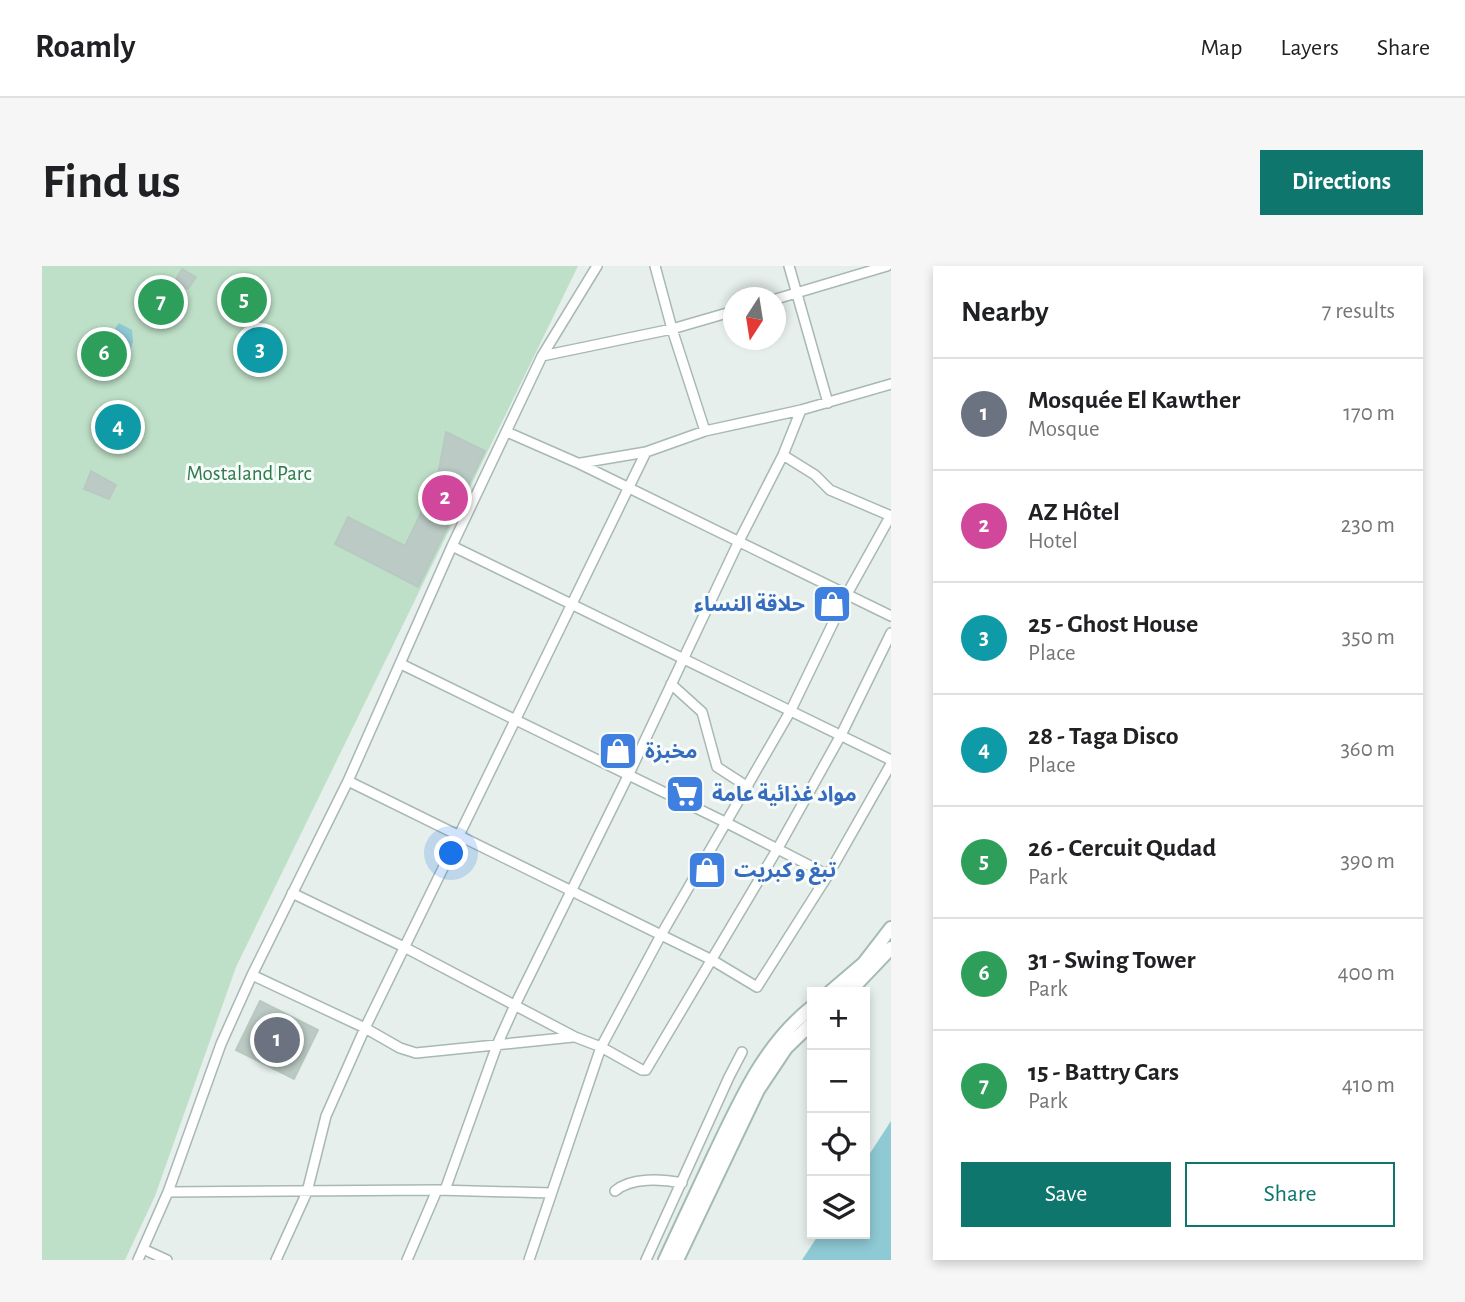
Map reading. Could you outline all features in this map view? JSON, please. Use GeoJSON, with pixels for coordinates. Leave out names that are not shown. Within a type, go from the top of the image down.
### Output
{"type":"FeatureCollection","features":[{"type":"Feature","properties":{"kind":"street"},"geometry":{"type":"LineString","coordinates":[[138,1260],[168,1192],[220,1044],[348,781],[452,546],[542,356],[597,266]]}},
{"type":"Feature","properties":{"kind":"street"},"geometry":{"type":"LineString","coordinates":[[655,266],[705,431]]}},
{"type":"Feature","properties":{"kind":"street"},"geometry":{"type":"LineString","coordinates":[[789,266],[828,403]]}},
{"type":"Feature","properties":{"kind":"street"},"geometry":{"type":"LineString","coordinates":[[786,296],[887,266]]}},
{"type":"Feature","properties":{"kind":"street"},"geometry":{"type":"LineString","coordinates":[[542,356],[672,329],[723,314]]}},
{"type":"Feature","properties":{"kind":"street"},"geometry":{"type":"LineString","coordinates":[[580,464],[646,452],[705,431],[801,410],[891,384]]}},
{"type":"Feature","properties":{"kind":"street"},"geometry":{"type":"LineString","coordinates":[[410,1259],[441,1190],[515,1005],[783,454],[801,410]]}},
{"type":"Feature","properties":{"kind":"street"},"geometry":{"type":"LineString","coordinates":[[507,432],[580,464],[891,616]]}},
{"type":"Feature","properties":{"kind":"street"},"geometry":{"type":"LineString","coordinates":[[276,1260],[307,1192],[326,1116],[365,1028],[646,452]]}},
{"type":"Feature","properties":{"kind":"street"},"geometry":{"type":"LineString","coordinates":[[529,1260],[601,1047],[791,710],[847,594],[891,515],[830,490],[815,475],[783,454]]}},
{"type":"Feature","properties":{"kind":"street"},"geometry":{"type":"LineString","coordinates":[[348,781],[712,960],[755,986],[759,985],[828,875],[891,762],[791,710],[452,546]]}},
{"type":"Feature","properties":{"kind":"street"},"geometry":{"type":"LineString","coordinates":[[292,893],[404,947],[575,1037],[646,1070],[778,848],[841,735],[891,633]]}},
{"type":"Feature","properties":{"kind":"street"},"geometry":{"type":"LineString","coordinates":[[401,664],[828,875]]}},
{"type":"Feature","properties":{"kind":"street"},"geometry":{"type":"LineString","coordinates":[[671,684],[702,712],[716,767],[748,787]]}},
{"type":"Feature","properties":{"kind":"street"},"geometry":{"type":"LineString","coordinates":[[836,987],[864,963],[891,928]]}},
{"type":"Feature","properties":{"kind":"street"},"geometry":{"type":"LineString","coordinates":[[854,987],[891,948]]}},
{"type":"Feature","properties":{"kind":"street"},"geometry":{"type":"LineString","coordinates":[[252,975],[416,1053],[575,1037]]}},
{"type":"Feature","properties":{"kind":"street"},"geometry":{"type":"LineString","coordinates":[[665,1260],[733,1116],[762,1062],[789,1028],[807,1012]]}},
{"type":"Feature","properties":{"kind":"street"},"geometry":{"type":"LineString","coordinates":[[677,1260],[758,1090],[786,1048],[807,1028]]}},
{"type":"Feature","properties":{"kind":"street"},"geometry":{"type":"LineString","coordinates":[[646,1260],[742,1052]]}},
{"type":"Feature","properties":{"kind":"street"},"geometry":{"type":"LineString","coordinates":[[615,1192],[623,1186],[650,1181],[682,1183]]}},
{"type":"Feature","properties":{"kind":"street"},"geometry":{"type":"LineString","coordinates":[[168,1192],[441,1190],[551,1193]]}},
{"type":"Feature","properties":{"kind":"street"},"geometry":{"type":"LineString","coordinates":[[143,1249],[167,1260]]}},
{"type":"Feature","properties":{"kind":"green space","name":"Mostaland Parc"},"geometry":{"type":"Polygon","coordinates":[[[42,266],[578,266],[236,967],[155,1196],[125,1260],[42,1260],[42,266]]]}},
{"type":"Feature","properties":{"kind":"water"},"geometry":{"type":"Polygon","coordinates":[[[119,323],[132,330],[133,342],[129,355],[122,354],[113,339],[113,333],[119,323]]]}},
{"type":"Feature","properties":{"kind":"water"},"geometry":{"type":"Polygon","coordinates":[[[891,1121],[891,1260],[802,1260],[816,1239],[870,1239],[870,1153],[891,1121]]]}},
{"type":"Feature","properties":{"kind":"building"},"geometry":{"type":"Polygon","coordinates":[[[182,269],[196,277],[188,289],[175,281],[182,269]]]}},
{"type":"Feature","properties":{"kind":"building"},"geometry":{"type":"Polygon","coordinates":[[[267,337],[281,340],[274,370],[260,367],[267,337]]]}},
{"type":"Feature","properties":{"kind":"building"},"geometry":{"type":"Polygon","coordinates":[[[446,432],[485,451],[418,587],[335,544],[348,517],[405,546],[437,480],[446,432]]]}},
{"type":"Feature","properties":{"kind":"building"},"geometry":{"type":"Polygon","coordinates":[[[91,471],[116,485],[109,499],[84,489],[91,471]]]}},
{"type":"Feature","properties":{"kind":"building"},"geometry":{"type":"Polygon","coordinates":[[[260,1001],[318,1030],[294,1079],[236,1050],[260,1001]]]}},
{"type":"Feature","properties":{"kind":"place","name":"26 - Cercuit Qudad"},"geometry":{"type":"Point","coordinates":[244,300]}},
{"type":"Feature","properties":{"kind":"place","name":"15 - Battry Cars"},"geometry":{"type":"Point","coordinates":[161,302]}},
{"type":"Feature","properties":{"kind":"place","name":"25 - Ghost House"},"geometry":{"type":"Point","coordinates":[260,350]}},
{"type":"Feature","properties":{"kind":"place","name":"31 - Swing Tower"},"geometry":{"type":"Point","coordinates":[104,354]}},
{"type":"Feature","properties":{"kind":"place","name":"28 - Taga Disco"},"geometry":{"type":"Point","coordinates":[118,427]}},
{"type":"Feature","properties":{"kind":"place","name":"AZ Hôtel"},"geometry":{"type":"Point","coordinates":[445,498]}},
{"type":"Feature","properties":{"kind":"place","name":"حلاقة النساء"},"geometry":{"type":"Point","coordinates":[832,604]}},
{"type":"Feature","properties":{"kind":"place","name":"مخبزة"},"geometry":{"type":"Point","coordinates":[618,751]}},
{"type":"Feature","properties":{"kind":"place","name":"مواد غذائية عامة"},"geometry":{"type":"Point","coordinates":[685,794]}},
{"type":"Feature","properties":{"kind":"place","name":"تبغ و كبريت"},"geometry":{"type":"Point","coordinates":[707,870]}},
{"type":"Feature","properties":{"kind":"place","name":"Mosquée El Kawther"},"geometry":{"type":"Point","coordinates":[277,1040]}}]}
